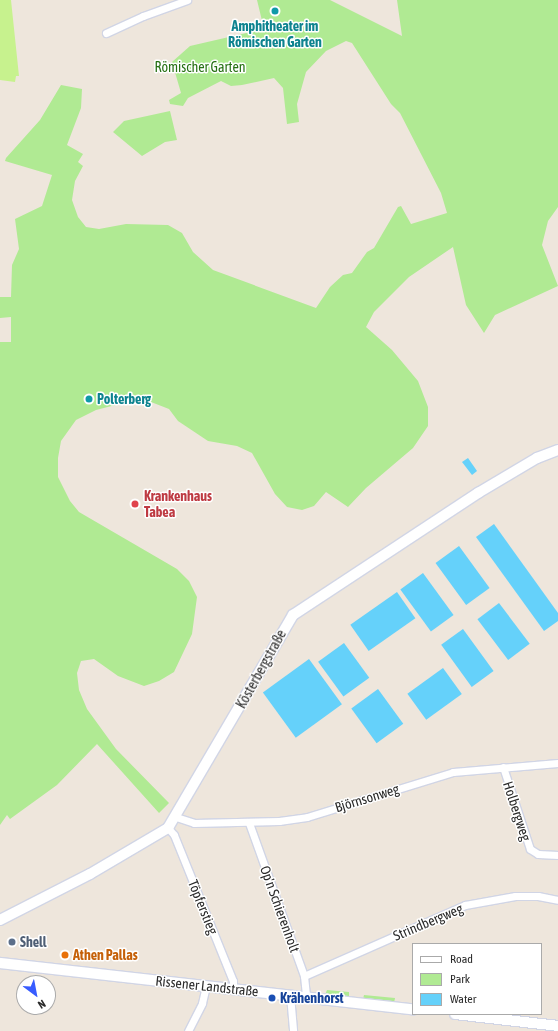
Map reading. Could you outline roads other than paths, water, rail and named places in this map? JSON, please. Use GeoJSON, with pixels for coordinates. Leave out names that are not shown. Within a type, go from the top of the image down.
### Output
{"type":"FeatureCollection","features":[{"type":"Feature","properties":{"kind":"street"},"geometry":{"type":"LineString","coordinates":[[106,33],[143,16],[187,0]]}},
{"type":"Feature","properties":{"kind":"street","name":"Kösterbergstraße"},"geometry":{"type":"LineString","coordinates":[[0,920],[90,874],[168,828],[176,817],[293,615],[478,492],[537,458],[558,450]]}},
{"type":"Feature","properties":{"kind":"street","name":"Björnsonweg"},"geometry":{"type":"LineString","coordinates":[[176,817],[194,823],[249,823],[307,817],[453,772],[558,763]]}},
{"type":"Feature","properties":{"kind":"street","name":"Holbergweg"},"geometry":{"type":"LineString","coordinates":[[503,767],[530,849],[538,854],[558,855]]}},
{"type":"Feature","properties":{"kind":"street","name":"Op'n Schierenholt"},"geometry":{"type":"LineString","coordinates":[[249,823],[304,976],[306,996]]}},
{"type":"Feature","properties":{"kind":"street","name":"Töpferstieg"},"geometry":{"type":"LineString","coordinates":[[168,828],[174,835],[183,857],[233,981],[233,988]]}},
{"type":"Feature","properties":{"kind":"street","name":"Strindbergweg"},"geometry":{"type":"LineString","coordinates":[[304,976],[464,905],[515,896],[538,896],[558,900]]}},
{"type":"Feature","properties":{"kind":"street","name":"Rissener Landstraße"},"geometry":{"type":"LineString","coordinates":[[0,963],[412,1009]]}},
{"type":"Feature","properties":{"kind":"street"},"geometry":{"type":"LineString","coordinates":[[188,1031],[202,1003],[206,986]]}},
{"type":"Feature","properties":{"kind":"street"},"geometry":{"type":"LineString","coordinates":[[290,995],[293,1031]]}},
{"type":"Feature","properties":{"kind":"street"},"geometry":{"type":"LineString","coordinates":[[463,1015],[557,1028]]}},
{"type":"Feature","properties":{"kind":"water"},"geometry":{"type":"Polygon","coordinates":[[[468,458],[477,471],[472,475],[462,462],[468,458]]]}},
{"type":"Feature","properties":{"kind":"water"},"geometry":{"type":"Polygon","coordinates":[[[494,524],[558,613],[558,621],[544,631],[476,537],[494,524]]]}},
{"type":"Feature","properties":{"kind":"water"},"geometry":{"type":"Polygon","coordinates":[[[459,546],[490,588],[466,605],[436,563],[459,546]]]}},
{"type":"Feature","properties":{"kind":"water"},"geometry":{"type":"Polygon","coordinates":[[[423,573],[454,615],[431,632],[400,589],[423,573]]]}},
{"type":"Feature","properties":{"kind":"water"},"geometry":{"type":"Polygon","coordinates":[[[397,592],[415,618],[369,651],[350,625],[397,592]]]}},
{"type":"Feature","properties":{"kind":"water"},"geometry":{"type":"Polygon","coordinates":[[[499,603],[530,644],[508,660],[477,619],[499,603]]]}},
{"type":"Feature","properties":{"kind":"water"},"geometry":{"type":"Polygon","coordinates":[[[463,629],[494,671],[472,687],[441,645],[463,629]]]}},
{"type":"Feature","properties":{"kind":"water"},"geometry":{"type":"Polygon","coordinates":[[[344,643],[369,678],[343,697],[318,662],[344,643]]]}},
{"type":"Feature","properties":{"kind":"water"},"geometry":{"type":"Polygon","coordinates":[[[309,659],[342,704],[296,738],[263,693],[309,659]]]}},
{"type":"Feature","properties":{"kind":"water"},"geometry":{"type":"Polygon","coordinates":[[[443,668],[462,694],[426,720],[407,694],[443,668]]]}},
{"type":"Feature","properties":{"kind":"water"},"geometry":{"type":"Polygon","coordinates":[[[378,689],[403,724],[377,743],[351,708],[378,689]]]}},
{"type":"Feature","properties":{"kind":"place","name":"Amphitheater im Römischen Garten"},"geometry":{"type":"Point","coordinates":[275,11]}},
{"type":"Feature","properties":{"kind":"place","name":"Polterberg"},"geometry":{"type":"Point","coordinates":[89,399]}},
{"type":"Feature","properties":{"kind":"place","name":"Krankenhaus Tabea"},"geometry":{"type":"Point","coordinates":[135,504]}},
{"type":"Feature","properties":{"kind":"place","name":"Shell"},"geometry":{"type":"Point","coordinates":[12,942]}},
{"type":"Feature","properties":{"kind":"place","name":"Athen Pallas"},"geometry":{"type":"Point","coordinates":[65,955]}},
{"type":"Feature","properties":{"kind":"place","name":"Krähenhorst"},"geometry":{"type":"Point","coordinates":[272,998]}},
{"type":"Feature","properties":{"kind":"park label","name":"Römischer Garten"},"geometry":{"type":"Point","coordinates":[200,67]}}]}
